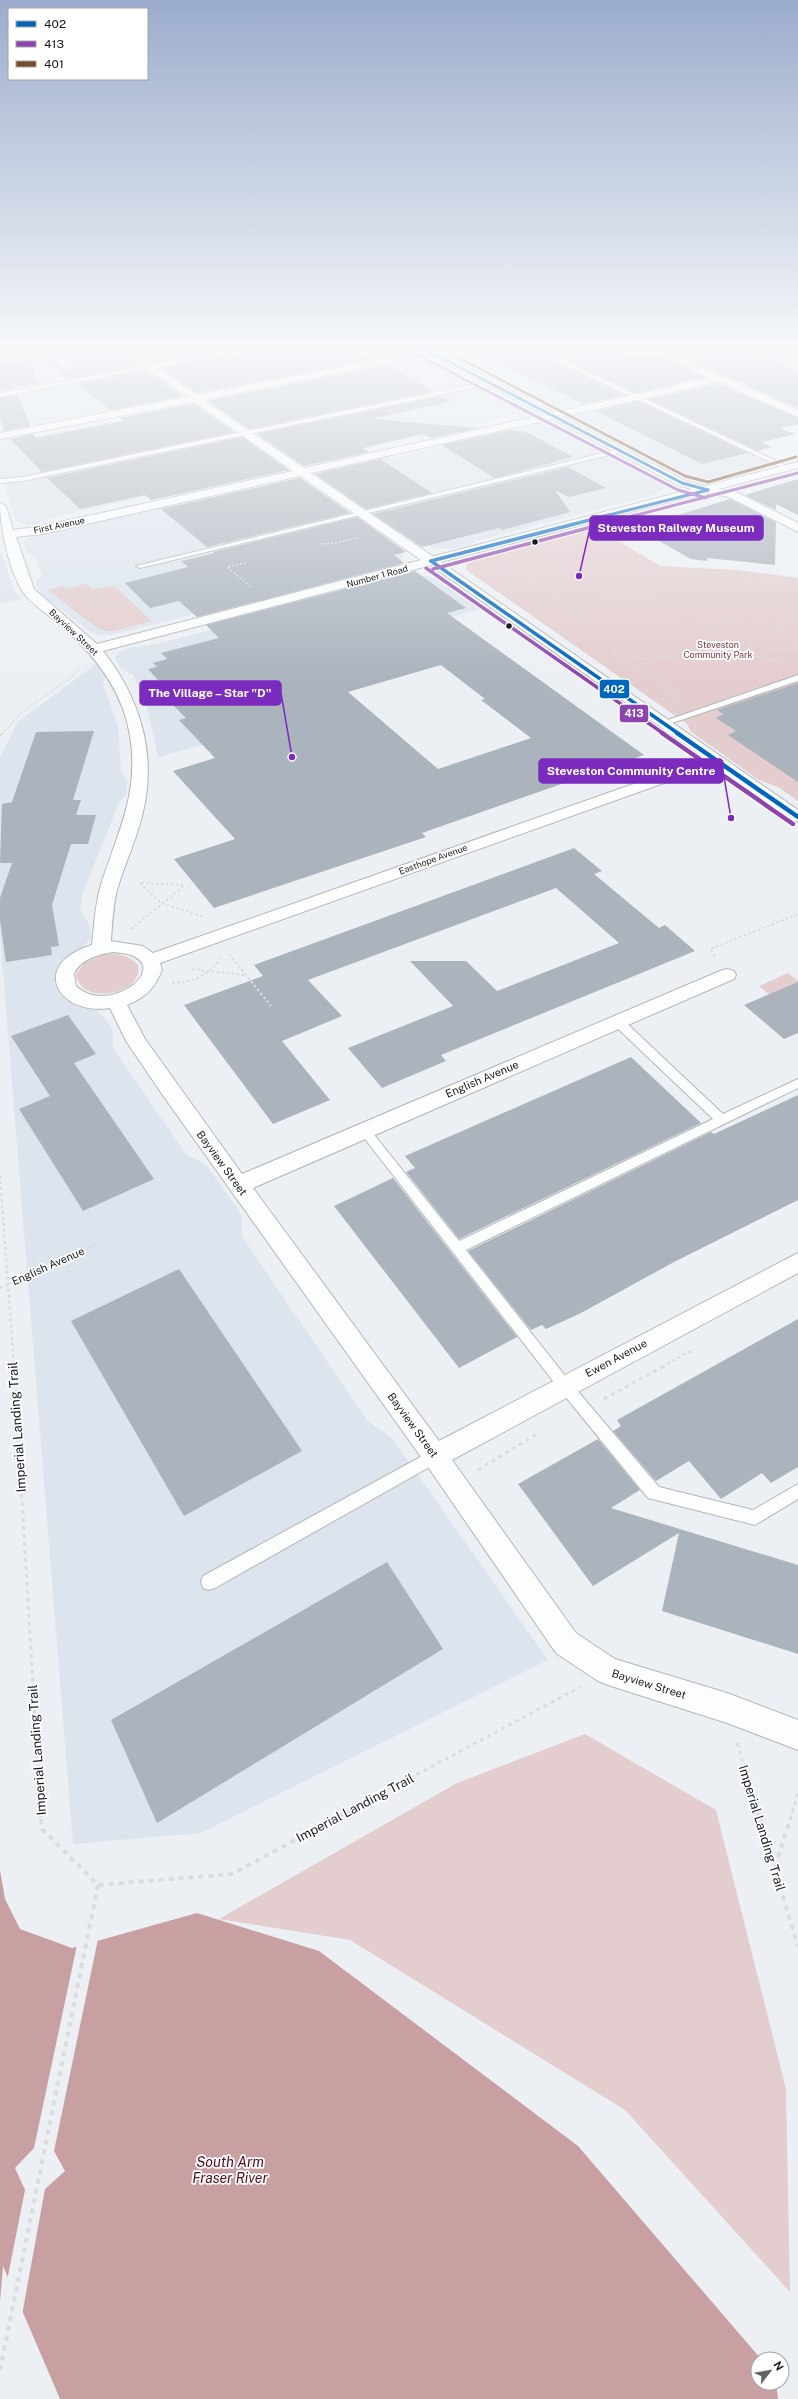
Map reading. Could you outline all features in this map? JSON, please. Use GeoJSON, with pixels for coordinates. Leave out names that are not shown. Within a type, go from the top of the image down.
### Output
{"type":"FeatureCollection","features":[{"type":"Feature","properties":{"kind":"street"},"geometry":{"type":"LineString","coordinates":[[280,457],[798,817]]}},
{"type":"Feature","properties":{"kind":"street","name":"First Avenue"},"geometry":{"type":"LineString","coordinates":[[8,534],[42,530],[368,457]]}},
{"type":"Feature","properties":{"kind":"street"},"geometry":{"type":"LineString","coordinates":[[631,457],[682,484],[732,494],[798,528]]}},
{"type":"Feature","properties":{"kind":"street","name":"Number 1 Road"},"geometry":{"type":"LineString","coordinates":[[94,649],[708,490],[798,465]]}},
{"type":"Feature","properties":{"kind":"street","name":"Bayview Street"},"geometry":{"type":"LineString","coordinates":[[0,506],[20,574],[29,591],[94,649],[118,680],[141,742],[140,788],[135,812],[106,900],[101,948]]}},
{"type":"Feature","properties":{"kind":"street","name":"Easthope Avenue"},"geometry":{"type":"LineString","coordinates":[[150,960],[716,760]]}},
{"type":"Feature","properties":{"kind":"street"},"geometry":{"type":"LineString","coordinates":[[113,946],[130,948],[144,954],[150,960],[154,968],[153,976],[148,984],[135,995],[116,1002],[88,1001],[77,997],[69,991],[65,983],[65,974],[77,958],[101,948],[113,946]]}},
{"type":"Feature","properties":{"kind":"street","name":"English Avenue"},"geometry":{"type":"LineString","coordinates":[[238,1185],[727,975]]}},
{"type":"Feature","properties":{"kind":"street","name":"Bayview Street"},"geometry":{"type":"LineString","coordinates":[[116,1002],[136,1041],[238,1185],[435,1456],[566,1643],[608,1672],[727,1708],[798,1736]]}},
{"type":"Feature","properties":{"kind":"street","name":"Ewen Avenue"},"geometry":{"type":"LineString","coordinates":[[435,1456],[798,1262]]}},
{"type":"Feature","properties":{"kind":"lane"},"geometry":{"type":"LineString","coordinates":[[0,482],[128,457]]}},
{"type":"Feature","properties":{"kind":"lane"},"geometry":{"type":"LineString","coordinates":[[140,566],[595,457]]}},
{"type":"Feature","properties":{"kind":"lane"},"geometry":{"type":"LineString","coordinates":[[764,457],[787,468]]}},
{"type":"Feature","properties":{"kind":"lane"},"geometry":{"type":"LineString","coordinates":[[88,459],[93,464]]}},
{"type":"Feature","properties":{"kind":"lane"},"geometry":{"type":"LineString","coordinates":[[663,723],[798,678]]}},
{"type":"Feature","properties":{"kind":"lane"},"geometry":{"type":"LineString","coordinates":[[617,1021],[721,1120]]}},
{"type":"Feature","properties":{"kind":"lane"},"geometry":{"type":"LineString","coordinates":[[458,1248],[798,1083]]}},
{"type":"Feature","properties":{"kind":"lane"},"geometry":{"type":"LineString","coordinates":[[364,1130],[565,1386],[654,1493],[755,1518],[798,1491]]}},
{"type":"Feature","properties":{"kind":"lane"},"geometry":{"type":"LineString","coordinates":[[209,1582],[435,1456]]}},
{"type":"Feature","properties":{"kind":"path"},"geometry":{"type":"LineString","coordinates":[[319,544],[336,543],[362,536]]}},
{"type":"Feature","properties":{"kind":"path"},"geometry":{"type":"LineString","coordinates":[[496,560],[514,572],[527,575],[607,566],[640,572],[705,572],[798,583]]}},
{"type":"Feature","properties":{"kind":"path"},"geometry":{"type":"LineString","coordinates":[[246,563],[227,567],[255,590]]}},
{"type":"Feature","properties":{"kind":"path"},"geometry":{"type":"LineString","coordinates":[[486,576],[514,572]]}},
{"type":"Feature","properties":{"kind":"path"},"geometry":{"type":"LineString","coordinates":[[527,575],[593,626],[620,659],[657,679],[696,711]]}},
{"type":"Feature","properties":{"kind":"path"},"geometry":{"type":"LineString","coordinates":[[577,615],[586,604],[636,592],[657,599],[730,652]]}},
{"type":"Feature","properties":{"kind":"path"},"geometry":{"type":"LineString","coordinates":[[700,631],[758,615],[776,615],[785,618],[798,614]]}},
{"type":"Feature","properties":{"kind":"path"},"geometry":{"type":"LineString","coordinates":[[785,618],[788,622],[786,624],[778,631],[783,638],[798,648],[775,651],[754,645],[746,636],[751,632],[786,624],[798,621]]}},
{"type":"Feature","properties":{"kind":"path"},"geometry":{"type":"LineString","coordinates":[[699,643],[730,652],[786,662]]}},
{"type":"Feature","properties":{"kind":"path"},"geometry":{"type":"LineString","coordinates":[[615,652],[642,659],[667,658],[696,662],[716,660],[754,645]]}},
{"type":"Feature","properties":{"kind":"path"},"geometry":{"type":"LineString","coordinates":[[0,736],[22,712],[73,676],[82,663]]}},
{"type":"Feature","properties":{"kind":"path"},"geometry":{"type":"LineString","coordinates":[[129,930],[161,903],[185,885],[140,883],[161,903],[205,917]]}},
{"type":"Feature","properties":{"kind":"path"},"geometry":{"type":"LineString","coordinates":[[727,975],[710,949],[798,914]]}},
{"type":"Feature","properties":{"kind":"path"},"geometry":{"type":"LineString","coordinates":[[229,954],[244,975],[271,1006]]}},
{"type":"Feature","properties":{"kind":"path"},"geometry":{"type":"LineString","coordinates":[[168,983],[190,982],[213,971],[222,957]]}},
{"type":"Feature","properties":{"kind":"path"},"geometry":{"type":"LineString","coordinates":[[190,968],[244,975]]}},
{"type":"Feature","properties":{"kind":"path","name":"Imperial Landing Trail"},"geometry":{"type":"LineString","coordinates":[[0,1175],[9,1284],[42,1829],[98,1885],[232,1874],[608,1672]]}},
{"type":"Feature","properties":{"kind":"path","name":"English Avenue"},"geometry":{"type":"LineString","coordinates":[[0,1288],[97,1244]]}},
{"type":"Feature","properties":{"kind":"path"},"geometry":{"type":"LineString","coordinates":[[584,1409],[697,1348]]}},
{"type":"Feature","properties":{"kind":"path"},"geometry":{"type":"LineString","coordinates":[[475,1471],[541,1431]]}},
{"type":"Feature","properties":{"kind":"path","name":"Imperial Landing Trail"},"geometry":{"type":"LineString","coordinates":[[727,1708],[798,1947]]}},
{"type":"Feature","properties":{"kind":"path"},"geometry":{"type":"LineString","coordinates":[[774,1868],[798,1793]]}},
{"type":"Feature","properties":{"kind":"path"},"geometry":{"type":"LineString","coordinates":[[0,2370],[98,1885]]}},
{"type":"Feature","properties":{"kind":"shaded area"},"geometry":{"type":"Polygon","coordinates":[[[0,457],[263,457],[279,472],[270,475],[257,473],[48,518],[47,524],[28,526],[16,521],[0,474],[0,457]]]}},
{"type":"Feature","properties":{"kind":"shaded area"},"geometry":{"type":"Polygon","coordinates":[[[295,457],[331,457],[324,463],[305,464],[295,457]]]}},
{"type":"Feature","properties":{"kind":"shaded area"},"geometry":{"type":"Polygon","coordinates":[[[376,457],[605,457],[615,459],[660,482],[665,488],[656,494],[476,541],[469,546],[446,549],[431,547],[376,516],[320,476],[319,472],[338,465],[354,467],[384,460],[373,458],[376,457]]]}},
{"type":"Feature","properties":{"kind":"shaded area"},"geometry":{"type":"Polygon","coordinates":[[[650,457],[762,457],[775,463],[713,479],[693,479],[650,457]]]}},
{"type":"Feature","properties":{"kind":"shaded area"},"geometry":{"type":"Polygon","coordinates":[[[282,480],[296,480],[347,511],[403,552],[403,557],[395,562],[112,635],[99,635],[89,631],[44,596],[37,587],[36,582],[42,575],[35,556],[26,551],[23,543],[31,536],[263,487],[282,480]]]}},
{"type":"Feature","properties":{"kind":"shaded area"},"geometry":{"type":"Polygon","coordinates":[[[0,548],[14,590],[22,600],[0,603],[0,548]]]}},
{"type":"Feature","properties":{"kind":"shaded area"},"geometry":{"type":"Polygon","coordinates":[[[412,576],[427,576],[438,580],[480,609],[263,669],[285,722],[158,757],[147,706],[134,676],[121,668],[115,659],[115,656],[118,653],[129,648],[161,643],[412,576]]]}},
{"type":"Feature","properties":{"kind":"shaded area"},"geometry":{"type":"Polygon","coordinates":[[[96,664],[105,678],[103,684],[118,726],[121,772],[127,781],[127,788],[126,794],[119,802],[83,893],[80,911],[89,924],[91,938],[83,947],[65,958],[56,971],[54,983],[60,994],[73,1004],[96,1010],[108,1022],[113,1032],[113,1048],[186,1154],[206,1165],[238,1209],[242,1216],[241,1230],[243,1238],[367,1420],[392,1438],[548,1660],[201,1833],[73,1844],[0,933],[0,758],[18,722],[96,664]]]}},
{"type":"Feature","properties":{"kind":"green space","name":"Steveston Community Park"},"geometry":{"type":"Polygon","coordinates":[[[597,528],[660,566],[736,570],[798,578],[798,801],[778,787],[759,780],[691,732],[687,724],[465,569],[468,563],[474,560],[597,528]]]}},
{"type":"Feature","properties":{"kind":"green space"},"geometry":{"type":"Polygon","coordinates":[[[87,584],[93,590],[114,585],[151,621],[114,631],[105,631],[97,628],[48,590],[63,586],[65,589],[87,584]]]}},
{"type":"Feature","properties":{"kind":"green space"},"geometry":{"type":"Polygon","coordinates":[[[105,954],[119,954],[131,959],[138,965],[137,976],[131,984],[122,990],[110,993],[99,993],[88,990],[80,984],[76,974],[85,962],[105,954]]]}},
{"type":"Feature","properties":{"kind":"green space"},"geometry":{"type":"Polygon","coordinates":[[[788,973],[798,981],[798,1018],[759,986],[788,973]]]}},
{"type":"Feature","properties":{"kind":"green space"},"geometry":{"type":"Polygon","coordinates":[[[585,1734],[716,1810],[786,2089],[790,2292],[625,2110],[350,1940],[219,1919],[457,1783],[585,1734]]]}},
{"type":"Feature","properties":{"kind":"water","name":"South Arm Fraser River"},"geometry":{"type":"Polygon","coordinates":[[[0,1870],[5,1899],[20,1929],[72,1948],[197,1913],[319,1951],[578,2146],[754,2351],[750,2351],[750,2391],[777,2391],[778,2399],[60,2399],[3,2266],[0,2302],[0,1870]]]}},
{"type":"Feature","properties":{"kind":"pier"},"geometry":{"type":"Polygon","coordinates":[[[98,1939],[54,2151],[65,2171],[45,2189],[22,2315],[7,2281],[25,2190],[15,2168],[34,2148],[77,1945],[98,1939]]]}},
{"type":"Feature","properties":{"kind":"building"},"geometry":{"type":"Polygon","coordinates":[[[27,457],[114,457],[42,472],[27,457]]]}},
{"type":"Feature","properties":{"kind":"building"},"geometry":{"type":"Polygon","coordinates":[[[147,457],[270,457],[289,470],[151,500],[145,495],[80,509],[47,478],[147,457]]]}},
{"type":"Feature","properties":{"kind":"building"},"geometry":{"type":"Polygon","coordinates":[[[291,457],[346,457],[304,466],[291,457]]]}},
{"type":"Feature","properties":{"kind":"building"},"geometry":{"type":"Polygon","coordinates":[[[461,457],[573,457],[495,478],[461,457]]]}},
{"type":"Feature","properties":{"kind":"building"},"geometry":{"type":"Polygon","coordinates":[[[688,457],[731,457],[702,464],[688,457]]]}},
{"type":"Feature","properties":{"kind":"building"},"geometry":{"type":"Polygon","coordinates":[[[380,459],[432,493],[366,509],[315,474],[380,459]]]}},
{"type":"Feature","properties":{"kind":"building"},"geometry":{"type":"Polygon","coordinates":[[[568,467],[606,488],[569,497],[555,490],[570,512],[502,530],[499,528],[422,547],[373,514],[568,467]]]}},
{"type":"Feature","properties":{"kind":"building"},"geometry":{"type":"Polygon","coordinates":[[[300,478],[350,513],[207,547],[161,509],[300,478]]]}},
{"type":"Feature","properties":{"kind":"building"},"geometry":{"type":"Polygon","coordinates":[[[798,479],[798,515],[776,504],[776,510],[745,495],[798,479]]]}},
{"type":"Feature","properties":{"kind":"building"},"geometry":{"type":"Polygon","coordinates":[[[730,499],[776,522],[775,565],[707,558],[707,561],[691,559],[636,528],[730,499]]]}},
{"type":"Feature","properties":{"kind":"building"},"geometry":{"type":"Polygon","coordinates":[[[357,517],[406,552],[394,555],[404,563],[197,617],[179,601],[150,608],[125,583],[188,567],[181,561],[357,517]]]}},
{"type":"Feature","properties":{"kind":"building"},"geometry":{"type":"Polygon","coordinates":[[[415,571],[466,608],[447,613],[644,755],[422,833],[426,837],[214,908],[174,859],[235,839],[173,771],[215,758],[179,720],[186,718],[172,704],[178,702],[148,669],[157,667],[153,663],[167,659],[161,653],[219,638],[206,625],[415,571]],[[441,665],[348,692],[438,769],[531,738],[481,700],[485,699],[441,665]]]}},
{"type":"Feature","properties":{"kind":"building"},"geometry":{"type":"Polygon","coordinates":[[[798,683],[798,782],[728,735],[736,731],[716,718],[723,714],[717,710],[798,683]]]}},
{"type":"Feature","properties":{"kind":"building"},"geometry":{"type":"Polygon","coordinates":[[[94,731],[73,800],[81,800],[76,815],[96,815],[88,844],[71,844],[52,905],[59,946],[51,947],[52,955],[6,962],[0,920],[0,898],[12,863],[0,863],[2,804],[12,802],[36,732],[94,731]]]}},
{"type":"Feature","properties":{"kind":"building"},"geometry":{"type":"Polygon","coordinates":[[[574,848],[602,871],[594,874],[659,928],[665,925],[695,951],[441,1055],[446,1061],[382,1088],[348,1048],[453,1006],[410,961],[466,961],[497,991],[619,943],[556,888],[308,980],[342,1016],[282,1041],[330,1100],[273,1124],[184,1005],[263,976],[254,965],[574,848]]]}},
{"type":"Feature","properties":{"kind":"building"},"geometry":{"type":"Polygon","coordinates":[[[798,982],[798,1033],[784,1039],[744,1005],[798,982]]]}},
{"type":"Feature","properties":{"kind":"building"},"geometry":{"type":"Polygon","coordinates":[[[68,1015],[96,1054],[74,1063],[154,1179],[83,1211],[19,1109],[50,1096],[11,1036],[68,1015]]]}},
{"type":"Feature","properties":{"kind":"building"},"geometry":{"type":"Polygon","coordinates":[[[631,1057],[701,1123],[459,1239],[406,1172],[415,1168],[405,1156],[631,1057]]]}},
{"type":"Feature","properties":{"kind":"building"},"geometry":{"type":"Polygon","coordinates":[[[798,1095],[798,1200],[674,1262],[581,1313],[546,1329],[542,1325],[531,1330],[468,1251],[711,1132],[714,1134],[798,1095]]]}},
{"type":"Feature","properties":{"kind":"building"},"geometry":{"type":"Polygon","coordinates":[[[393,1178],[517,1337],[459,1368],[334,1206],[393,1178]]]}},
{"type":"Feature","properties":{"kind":"building"},"geometry":{"type":"Polygon","coordinates":[[[179,1269],[302,1451],[184,1516],[71,1321],[179,1269]]]}},
{"type":"Feature","properties":{"kind":"building"},"geometry":{"type":"Polygon","coordinates":[[[798,1319],[798,1467],[771,1483],[762,1473],[721,1499],[689,1461],[656,1481],[613,1431],[621,1426],[617,1420],[798,1319]]]}},
{"type":"Feature","properties":{"kind":"building"},"geometry":{"type":"Polygon","coordinates":[[[598,1439],[640,1490],[611,1508],[798,1565],[798,1654],[662,1611],[679,1533],[593,1586],[518,1484],[598,1439]]]}},
{"type":"Feature","properties":{"kind":"building"},"geometry":{"type":"Polygon","coordinates":[[[387,1562],[443,1649],[157,1823],[111,1720],[387,1562]]]}},
{"type":"Feature","properties":{"kind":"transit line","name":"413"},"geometry":{"type":"LineString","coordinates":[[614,457],[678,490],[706,498]]}},
{"type":"Feature","properties":{"kind":"transit line","name":"402"},"geometry":{"type":"LineString","coordinates":[[632,457],[682,483],[708,490]]}},
{"type":"Feature","properties":{"kind":"transit line","name":"401"},"geometry":{"type":"LineString","coordinates":[[649,457],[685,476],[708,482],[796,457]]}},
{"type":"Feature","properties":{"kind":"transit line","name":"413"},"geometry":{"type":"LineString","coordinates":[[433,569],[798,473]]}},
{"type":"Feature","properties":{"kind":"transit line","name":"402"},"geometry":{"type":"LineString","coordinates":[[431,561],[708,490]]}},
{"type":"Feature","properties":{"kind":"transit line","name":"402"},"geometry":{"type":"LineString","coordinates":[[431,561],[798,817]]}},
{"type":"Feature","properties":{"kind":"transit line","name":"413"},"geometry":{"type":"LineString","coordinates":[[426,568],[793,824]]}},
{"type":"Feature","properties":{"kind":"place","name":"Steveston Railway Museum"},"geometry":{"type":"Point","coordinates":[579,576]}},
{"type":"Feature","properties":{"kind":"place","name":"The Village – Star \"D\""},"geometry":{"type":"Point","coordinates":[292,757]}},
{"type":"Feature","properties":{"kind":"place","name":"Steveston Community Centre"},"geometry":{"type":"Point","coordinates":[731,818]}}]}
